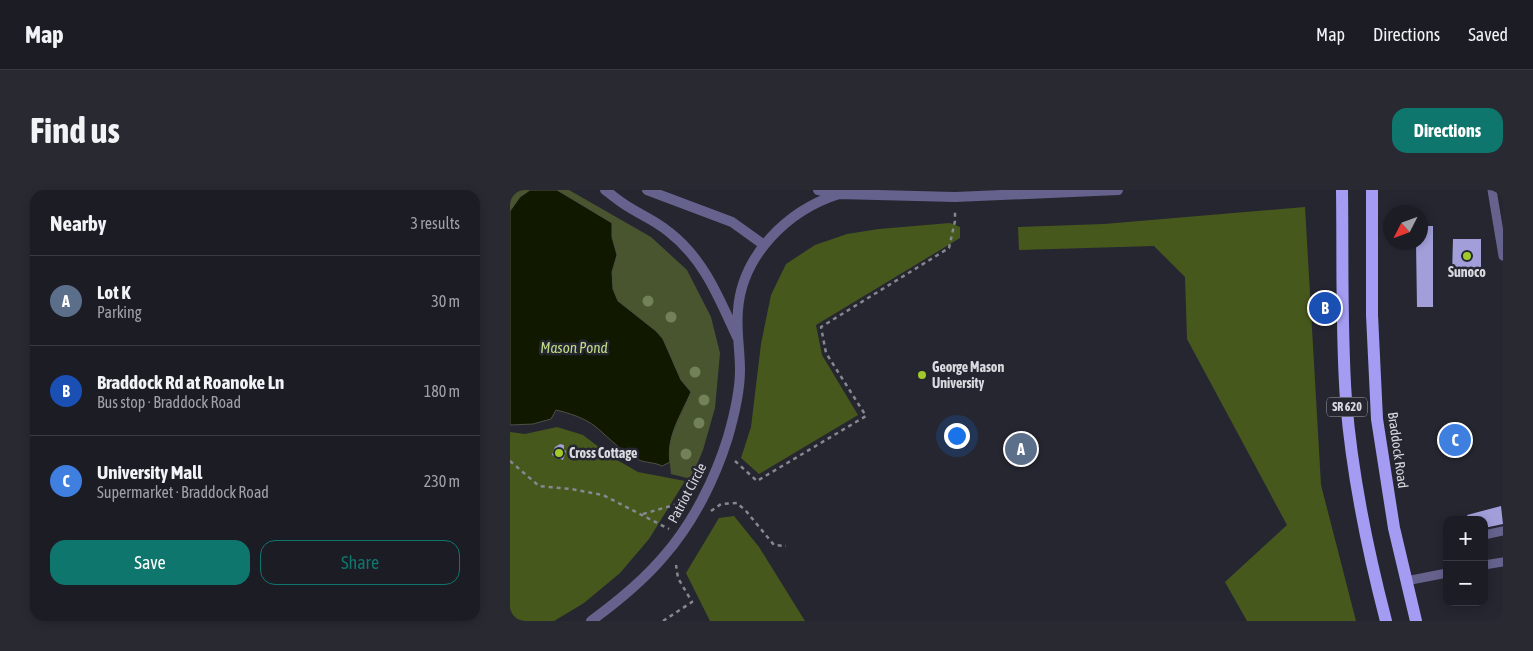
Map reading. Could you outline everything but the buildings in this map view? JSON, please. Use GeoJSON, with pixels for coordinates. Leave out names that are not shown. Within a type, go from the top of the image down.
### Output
{"type":"FeatureCollection","features":[{"type":"Feature","properties":{"kind":"main road","name":"SR 620"},"geometry":{"type":"LineString","coordinates":[[1342,190],[1346,401],[1358,500],[1386,621]]}},
{"type":"Feature","properties":{"kind":"main road","name":"Braddock Road"},"geometry":{"type":"LineString","coordinates":[[1372,190],[1372,315],[1377,418],[1394,528],[1416,621]]}},
{"type":"Feature","properties":{"kind":"street"},"geometry":{"type":"LineString","coordinates":[[605,190],[670,232],[692,253],[713,286],[739,342]]}},
{"type":"Feature","properties":{"kind":"street"},"geometry":{"type":"LineString","coordinates":[[647,190],[732,222],[764,245]]}},
{"type":"Feature","properties":{"kind":"street"},"geometry":{"type":"LineString","coordinates":[[818,190],[839,194],[955,197],[1118,190]]}},
{"type":"Feature","properties":{"kind":"street","name":"Patriot Circle"},"geometry":{"type":"LineString","coordinates":[[591,621],[643,579],[665,556],[684,530],[701,501],[717,467],[735,412],[740,373],[739,300],[743,284],[764,245],[785,223],[796,215],[824,199],[839,194]]}},
{"type":"Feature","properties":{"kind":"lane"},"geometry":{"type":"LineString","coordinates":[[1492,190],[1503,256]]}},
{"type":"Feature","properties":{"kind":"lane"},"geometry":{"type":"LineString","coordinates":[[1488,534],[1503,531]]}},
{"type":"Feature","properties":{"kind":"lane"},"geometry":{"type":"LineString","coordinates":[[1488,565],[1503,562]]}},
{"type":"Feature","properties":{"kind":"lane"},"geometry":{"type":"LineString","coordinates":[[1406,582],[1443,574]]}},
{"type":"Feature","properties":{"kind":"path"},"geometry":{"type":"LineString","coordinates":[[735,461],[757,481],[866,416],[826,353],[821,327],[949,248],[955,221]]}},
{"type":"Feature","properties":{"kind":"path"},"geometry":{"type":"LineString","coordinates":[[510,461],[539,486],[603,494],[669,529]]}},
{"type":"Feature","properties":{"kind":"path"},"geometry":{"type":"LineString","coordinates":[[711,511],[721,504],[737,503],[774,545],[786,546]]}},
{"type":"Feature","properties":{"kind":"path"},"geometry":{"type":"LineString","coordinates":[[643,514],[674,505],[684,506]]}},
{"type":"Feature","properties":{"kind":"path"},"geometry":{"type":"LineString","coordinates":[[663,621],[692,602],[678,578],[676,565]]}},
{"type":"Feature","properties":{"kind":"green space"},"geometry":{"type":"Polygon","coordinates":[[[510,190],[530,190],[520,197],[510,211],[510,190]]]}},
{"type":"Feature","properties":{"kind":"green space"},"geometry":{"type":"Polygon","coordinates":[[[557,190],[569,190],[651,237],[687,270],[711,317],[720,353],[715,408],[703,450],[691,479],[671,474],[669,454],[671,436],[691,392],[681,381],[663,339],[656,331],[618,301],[613,289],[612,272],[617,255],[612,237],[612,223],[557,190]]]}},
{"type":"Feature","properties":{"kind":"green space"},"geometry":{"type":"Polygon","coordinates":[[[1305,207],[1321,485],[1356,621],[1247,621],[1225,582],[1287,525],[1187,339],[1185,277],[1154,246],[1019,250],[1018,227],[1104,224],[1305,207]]]}},
{"type":"Feature","properties":{"kind":"green space"},"geometry":{"type":"Polygon","coordinates":[[[950,223],[960,227],[960,238],[816,325],[822,355],[858,415],[759,474],[741,458],[751,427],[761,344],[771,295],[786,264],[815,245],[847,234],[879,229],[950,223]]]}},
{"type":"Feature","properties":{"kind":"green space"},"geometry":{"type":"Polygon","coordinates":[[[557,427],[583,435],[612,457],[638,472],[685,481],[649,539],[620,573],[584,603],[554,621],[510,621],[510,432],[525,434],[557,427]]]}},
{"type":"Feature","properties":{"kind":"green space"},"geometry":{"type":"Polygon","coordinates":[[[734,516],[759,547],[805,621],[710,621],[686,573],[719,518],[734,516]]]}},
{"type":"Feature","properties":{"kind":"water","name":"Mason Pond"},"geometry":{"type":"Polygon","coordinates":[[[530,190],[557,190],[612,223],[612,237],[617,255],[612,272],[613,289],[618,301],[656,331],[663,339],[681,380],[691,392],[672,435],[669,453],[670,462],[662,466],[633,457],[592,424],[577,416],[561,411],[556,410],[551,419],[533,424],[510,425],[510,211],[520,197],[530,190]]]}},
{"type":"Feature","properties":{"kind":"place","name":"Sunoco"},"geometry":{"type":"Point","coordinates":[1467,256]}},
{"type":"Feature","properties":{"kind":"place","name":"Braddock Rd at Roanoke Ln"},"geometry":{"type":"Point","coordinates":[1325,308]}},
{"type":"Feature","properties":{"kind":"place","name":"George Mason University"},"geometry":{"type":"Point","coordinates":[922,375]}},
{"type":"Feature","properties":{"kind":"place","name":"University Mall"},"geometry":{"type":"Point","coordinates":[1455,440]}},
{"type":"Feature","properties":{"kind":"place","name":"Lot K"},"geometry":{"type":"Point","coordinates":[1021,449]}},
{"type":"Feature","properties":{"kind":"place","name":"Cross Cottage"},"geometry":{"type":"Point","coordinates":[559,453]}}]}
